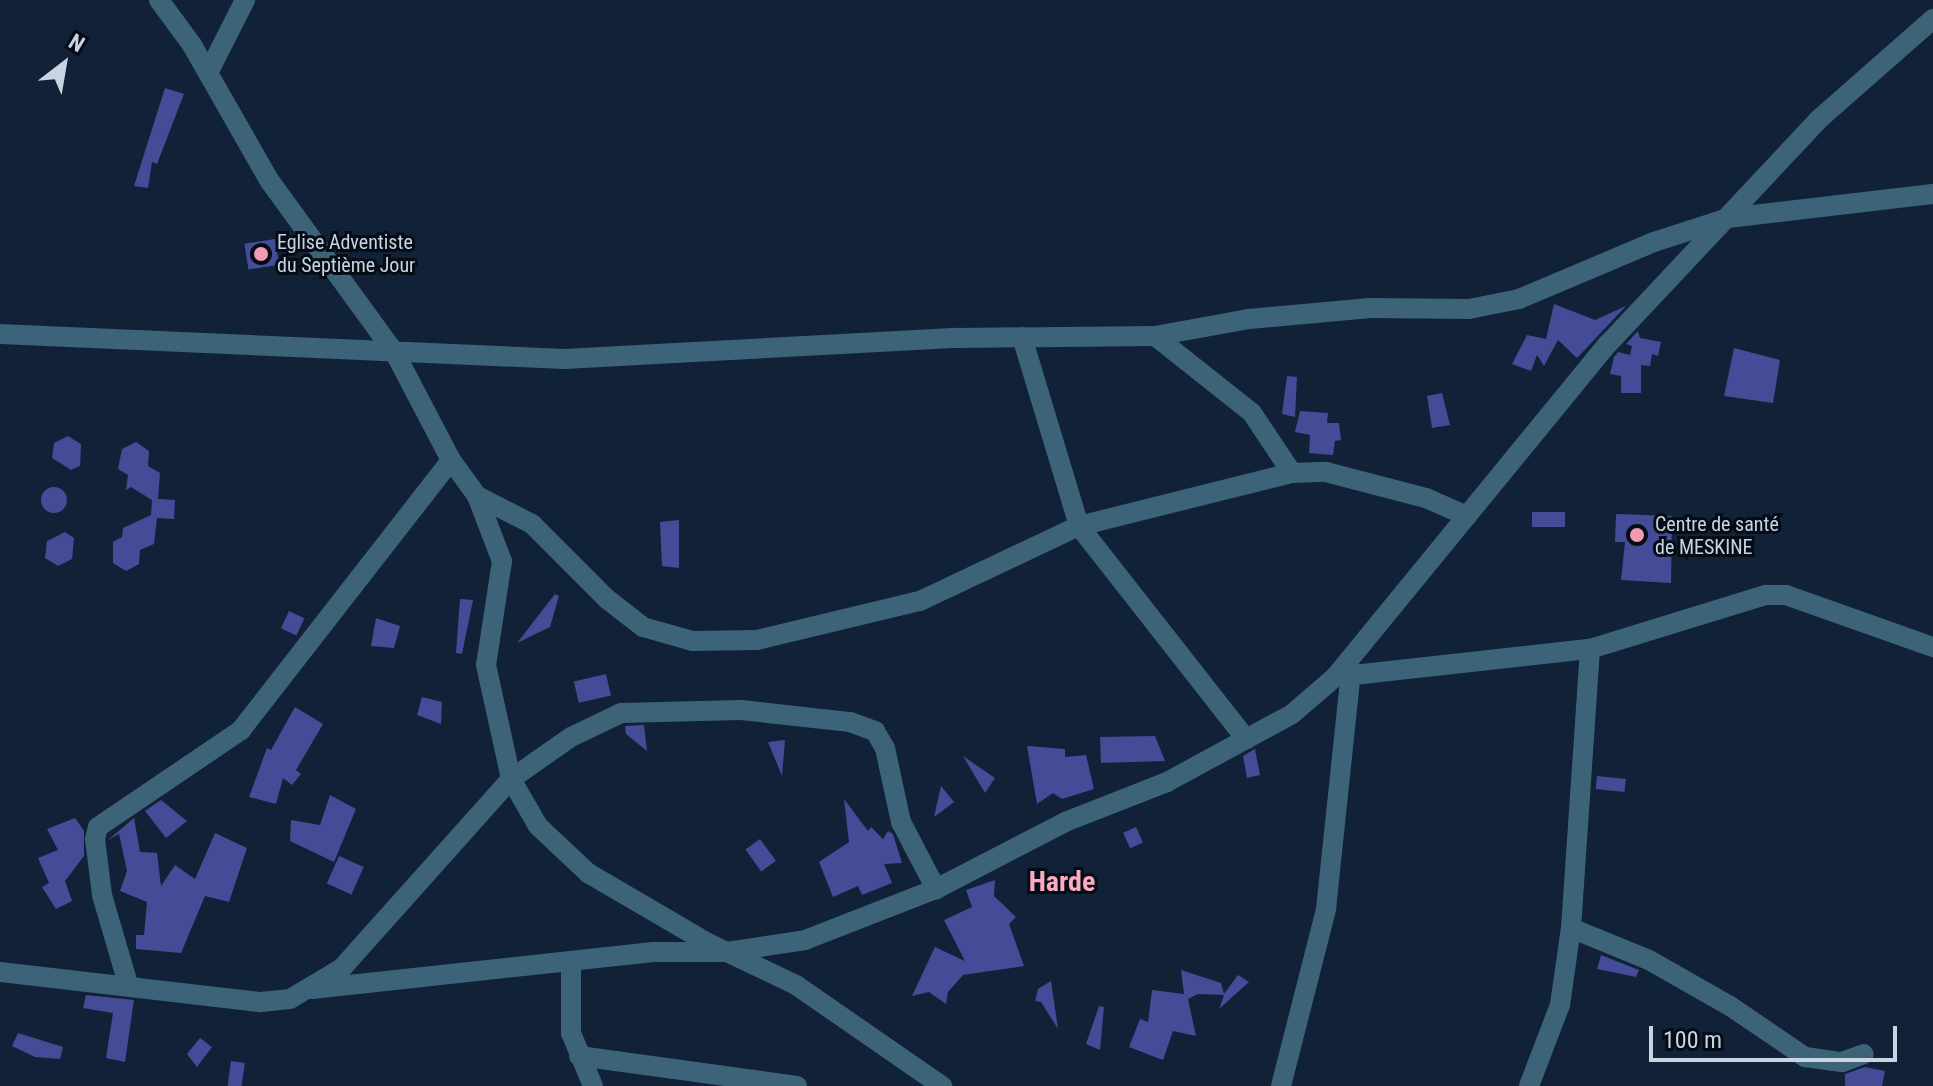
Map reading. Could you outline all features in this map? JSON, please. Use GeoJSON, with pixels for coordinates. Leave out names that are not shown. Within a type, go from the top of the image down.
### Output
{"type":"FeatureCollection","features":[{"type":"Feature","properties":{"kind":"street"},"geometry":{"type":"LineString","coordinates":[[159,0],[208,73],[269,180],[396,355],[451,460],[477,496],[502,561],[486,665],[511,779],[538,826],[588,873],[727,952],[796,985],[942,1086]]}},
{"type":"Feature","properties":{"kind":"street"},"geometry":{"type":"LineString","coordinates":[[208,73],[245,0]]}},
{"type":"Feature","properties":{"kind":"street"},"geometry":{"type":"LineString","coordinates":[[312,989],[653,952],[727,952],[805,940],[936,889],[1065,822],[1167,782],[1292,714],[1343,675],[1467,516],[1608,344],[1818,120],[1933,19]]}},
{"type":"Feature","properties":{"kind":"street"},"geometry":{"type":"LineString","coordinates":[[0,334],[396,355],[564,359],[1022,337],[1155,336],[1249,319],[1371,308],[1469,309],[1519,299],[1654,242],[1728,218],[1933,194]]}},
{"type":"Feature","properties":{"kind":"street"},"geometry":{"type":"LineString","coordinates":[[1155,336],[1252,413],[1292,473]]}},
{"type":"Feature","properties":{"kind":"street"},"geometry":{"type":"LineString","coordinates":[[1022,337],[1079,526],[1246,739]]}},
{"type":"Feature","properties":{"kind":"street"},"geometry":{"type":"LineString","coordinates":[[128,984],[102,895],[95,839],[98,827],[226,745],[241,730],[451,460]]}},
{"type":"Feature","properties":{"kind":"street"},"geometry":{"type":"LineString","coordinates":[[477,496],[532,524],[607,599],[643,627],[692,641],[757,640],[920,601],[1079,526],[1292,473],[1341,475],[1426,498],[1467,516]]}},
{"type":"Feature","properties":{"kind":"street"},"geometry":{"type":"LineString","coordinates":[[1343,675],[1590,649],[1766,595],[1786,595],[1933,647]]}},
{"type":"Feature","properties":{"kind":"street"},"geometry":{"type":"LineString","coordinates":[[1529,1086],[1560,1005],[1571,928],[1590,649]]}},
{"type":"Feature","properties":{"kind":"street"},"geometry":{"type":"LineString","coordinates":[[1281,1086],[1326,909],[1343,675]]}},
{"type":"Feature","properties":{"kind":"street"},"geometry":{"type":"LineString","coordinates":[[0,972],[128,984],[261,1002],[290,999],[312,989],[342,968],[511,779],[571,737],[621,713],[741,710],[850,722],[881,737],[901,822],[936,889]]}},
{"type":"Feature","properties":{"kind":"street"},"geometry":{"type":"LineString","coordinates":[[1571,928],[1649,960],[1805,1057],[1842,1062],[1864,1054]]}},
{"type":"Feature","properties":{"kind":"street"},"geometry":{"type":"LineString","coordinates":[[571,961],[571,1033],[593,1086]]}},
{"type":"Feature","properties":{"kind":"street"},"geometry":{"type":"LineString","coordinates":[[579,1056],[797,1086]]}},
{"type":"Feature","properties":{"kind":"building"},"geometry":{"type":"Polygon","coordinates":[[[165,88],[184,94],[157,164],[152,162],[148,188],[134,186],[165,88]]]}},
{"type":"Feature","properties":{"kind":"building","name":"Eglise Adventiste du Septième Jour"},"geometry":{"type":"Polygon","coordinates":[[[275,239],[279,265],[248,270],[244,244],[275,239]]]}},
{"type":"Feature","properties":{"kind":"building"},"geometry":{"type":"Polygon","coordinates":[[[1554,304],[1595,320],[1626,306],[1577,358],[1558,340],[1544,366],[1537,355],[1531,371],[1512,364],[1527,335],[1546,339],[1554,304]]]}},
{"type":"Feature","properties":{"kind":"building"},"geometry":{"type":"Polygon","coordinates":[[[1638,331],[1640,338],[1661,342],[1658,356],[1652,354],[1650,366],[1641,365],[1641,393],[1621,393],[1621,376],[1610,374],[1614,357],[1618,352],[1630,355],[1632,346],[1626,344],[1638,331]]]}},
{"type":"Feature","properties":{"kind":"building"},"geometry":{"type":"Polygon","coordinates":[[[1734,348],[1780,360],[1773,403],[1724,396],[1734,348]]]}},
{"type":"Feature","properties":{"kind":"building"},"geometry":{"type":"Polygon","coordinates":[[[1287,376],[1297,377],[1295,417],[1282,414],[1287,376]]]}},
{"type":"Feature","properties":{"kind":"building"},"geometry":{"type":"Polygon","coordinates":[[[1442,393],[1450,425],[1432,428],[1427,396],[1442,393]]]}},
{"type":"Feature","properties":{"kind":"building"},"geometry":{"type":"Polygon","coordinates":[[[1300,411],[1328,413],[1327,423],[1339,423],[1341,440],[1335,441],[1333,455],[1309,453],[1310,435],[1295,432],[1300,411]]]}},
{"type":"Feature","properties":{"kind":"building"},"geometry":{"type":"Polygon","coordinates":[[[68,436],[81,444],[80,466],[71,470],[52,458],[54,443],[68,436]]]}},
{"type":"Feature","properties":{"kind":"building"},"geometry":{"type":"Polygon","coordinates":[[[136,442],[149,451],[148,466],[160,473],[158,499],[175,500],[174,519],[157,518],[154,544],[140,550],[139,564],[126,571],[113,563],[113,542],[122,537],[123,528],[151,515],[152,500],[131,487],[126,490],[128,475],[118,469],[122,449],[136,442]]]}},
{"type":"Feature","properties":{"kind":"building"},"geometry":{"type":"Polygon","coordinates":[[[54,487],[63,491],[67,500],[63,509],[54,513],[45,509],[41,500],[45,491],[54,487]]]}},
{"type":"Feature","properties":{"kind":"building"},"geometry":{"type":"Polygon","coordinates":[[[1532,512],[1565,512],[1565,527],[1532,527],[1532,512]]]}},
{"type":"Feature","properties":{"kind":"building"},"geometry":{"type":"Polygon","coordinates":[[[1616,514],[1672,516],[1671,583],[1621,580],[1625,542],[1615,542],[1616,514]]]}},
{"type":"Feature","properties":{"kind":"building"},"geometry":{"type":"Polygon","coordinates":[[[679,520],[679,568],[662,566],[660,522],[679,520]]]}},
{"type":"Feature","properties":{"kind":"building"},"geometry":{"type":"Polygon","coordinates":[[[65,532],[74,538],[72,559],[58,566],[45,558],[47,541],[65,532]]]}},
{"type":"Feature","properties":{"kind":"building"},"geometry":{"type":"Polygon","coordinates":[[[555,594],[559,596],[550,627],[517,643],[555,594]]]}},
{"type":"Feature","properties":{"kind":"building"},"geometry":{"type":"Polygon","coordinates":[[[460,599],[473,600],[462,654],[456,653],[460,599]]]}},
{"type":"Feature","properties":{"kind":"building"},"geometry":{"type":"Polygon","coordinates":[[[289,611],[304,618],[296,635],[281,628],[289,611]]]}},
{"type":"Feature","properties":{"kind":"building"},"geometry":{"type":"Polygon","coordinates":[[[376,618],[400,626],[394,648],[371,646],[376,618]]]}},
{"type":"Feature","properties":{"kind":"building"},"geometry":{"type":"Polygon","coordinates":[[[606,674],[611,695],[579,703],[574,681],[606,674]]]}},
{"type":"Feature","properties":{"kind":"building"},"geometry":{"type":"Polygon","coordinates":[[[422,697],[442,702],[441,724],[417,715],[422,697]]]}},
{"type":"Feature","properties":{"kind":"building"},"geometry":{"type":"Polygon","coordinates":[[[295,707],[323,724],[296,770],[301,774],[292,785],[283,778],[276,804],[249,797],[267,748],[271,750],[295,707]]]}},
{"type":"Feature","properties":{"kind":"building"},"geometry":{"type":"Polygon","coordinates":[[[644,725],[647,751],[626,734],[625,726],[644,725]]]}},
{"type":"Feature","properties":{"kind":"building"},"geometry":{"type":"Polygon","coordinates":[[[1155,736],[1165,761],[1101,763],[1100,737],[1155,736]]]}},
{"type":"Feature","properties":{"kind":"building"},"geometry":{"type":"Polygon","coordinates":[[[785,740],[782,776],[768,742],[785,740]]]}},
{"type":"Feature","properties":{"kind":"building"},"geometry":{"type":"Polygon","coordinates":[[[1027,746],[1065,749],[1065,757],[1086,755],[1094,789],[1062,799],[1053,793],[1037,804],[1027,746]]]}},
{"type":"Feature","properties":{"kind":"building"},"geometry":{"type":"Polygon","coordinates":[[[1255,749],[1260,775],[1247,778],[1243,756],[1255,749]]]}},
{"type":"Feature","properties":{"kind":"building"},"geometry":{"type":"Polygon","coordinates":[[[963,756],[995,778],[985,793],[963,756]]]}},
{"type":"Feature","properties":{"kind":"building"},"geometry":{"type":"Polygon","coordinates":[[[1597,776],[1626,779],[1624,792],[1596,789],[1597,776]]]}},
{"type":"Feature","properties":{"kind":"building"},"geometry":{"type":"Polygon","coordinates":[[[941,786],[954,802],[934,817],[941,786]]]}},
{"type":"Feature","properties":{"kind":"building"},"geometry":{"type":"Polygon","coordinates":[[[330,795],[356,809],[334,862],[290,841],[291,820],[320,825],[330,795]]]}},
{"type":"Feature","properties":{"kind":"building"},"geometry":{"type":"Polygon","coordinates":[[[844,799],[868,831],[871,827],[883,839],[888,831],[893,834],[902,863],[884,864],[892,883],[862,895],[858,886],[833,897],[819,862],[849,842],[844,799]]]}},
{"type":"Feature","properties":{"kind":"building"},"geometry":{"type":"Polygon","coordinates":[[[161,800],[187,821],[166,838],[145,811],[161,800]]]}},
{"type":"Feature","properties":{"kind":"building"},"geometry":{"type":"Polygon","coordinates":[[[75,818],[84,831],[84,856],[65,881],[72,901],[56,909],[42,887],[49,883],[38,858],[58,850],[47,829],[75,818]]]}},
{"type":"Feature","properties":{"kind":"building"},"geometry":{"type":"Polygon","coordinates":[[[134,818],[140,852],[157,853],[161,886],[175,865],[195,879],[215,833],[247,848],[229,902],[205,896],[181,953],[136,949],[136,935],[144,935],[147,902],[120,891],[127,871],[119,834],[108,840],[134,818]]]}},
{"type":"Feature","properties":{"kind":"building"},"geometry":{"type":"Polygon","coordinates":[[[1136,827],[1143,843],[1130,848],[1123,833],[1136,827]]]}},
{"type":"Feature","properties":{"kind":"building"},"geometry":{"type":"Polygon","coordinates":[[[760,839],[776,861],[761,871],[745,850],[760,839]]]}},
{"type":"Feature","properties":{"kind":"building"},"geometry":{"type":"Polygon","coordinates":[[[339,856],[364,867],[351,894],[327,883],[339,856]]]}},
{"type":"Feature","properties":{"kind":"building"},"geometry":{"type":"Polygon","coordinates":[[[995,880],[994,896],[1016,917],[1009,924],[1024,966],[963,975],[948,992],[946,1004],[929,992],[912,996],[935,947],[965,961],[944,920],[972,907],[966,890],[995,880]]]}},
{"type":"Feature","properties":{"kind":"building"},"geometry":{"type":"Polygon","coordinates":[[[1601,955],[1639,970],[1636,977],[1597,969],[1601,955]]]}},
{"type":"Feature","properties":{"kind":"building"},"geometry":{"type":"Polygon","coordinates":[[[1181,970],[1221,983],[1224,994],[1238,975],[1249,982],[1219,1009],[1224,995],[1198,994],[1188,999],[1196,1036],[1173,1031],[1163,1060],[1129,1047],[1140,1019],[1148,1022],[1152,990],[1184,994],[1181,970]]]}},
{"type":"Feature","properties":{"kind":"building"},"geometry":{"type":"Polygon","coordinates":[[[1051,981],[1058,1029],[1041,1002],[1035,1001],[1038,989],[1051,981]]]}},
{"type":"Feature","properties":{"kind":"building"},"geometry":{"type":"Polygon","coordinates":[[[86,995],[134,1000],[125,1062],[106,1058],[113,1013],[83,1008],[86,995]]]}},
{"type":"Feature","properties":{"kind":"building"},"geometry":{"type":"Polygon","coordinates":[[[1099,1006],[1104,1007],[1100,1050],[1086,1044],[1099,1006]]]}},
{"type":"Feature","properties":{"kind":"building"},"geometry":{"type":"Polygon","coordinates":[[[18,1033],[63,1047],[60,1059],[35,1057],[12,1046],[18,1033]]]}},
{"type":"Feature","properties":{"kind":"building"},"geometry":{"type":"Polygon","coordinates":[[[200,1038],[212,1047],[197,1067],[187,1054],[200,1038]]]}},
{"type":"Feature","properties":{"kind":"building"},"geometry":{"type":"Polygon","coordinates":[[[231,1061],[245,1063],[242,1086],[228,1086],[231,1061]]]}},
{"type":"Feature","properties":{"kind":"building"},"geometry":{"type":"Polygon","coordinates":[[[1865,1067],[1885,1071],[1882,1086],[1845,1086],[1845,1074],[1865,1067]]]}},
{"type":"Feature","properties":{"kind":"place","name":"Eglise Adventiste du Septième Jour"},"geometry":{"type":"Point","coordinates":[261,254]}},
{"type":"Feature","properties":{"kind":"place","name":"Centre de santé de MESKINE"},"geometry":{"type":"Point","coordinates":[1637,535]}},
{"type":"Feature","properties":{"kind":"district","name":"Harde"},"geometry":{"type":"Point","coordinates":[1062,882]}}]}
